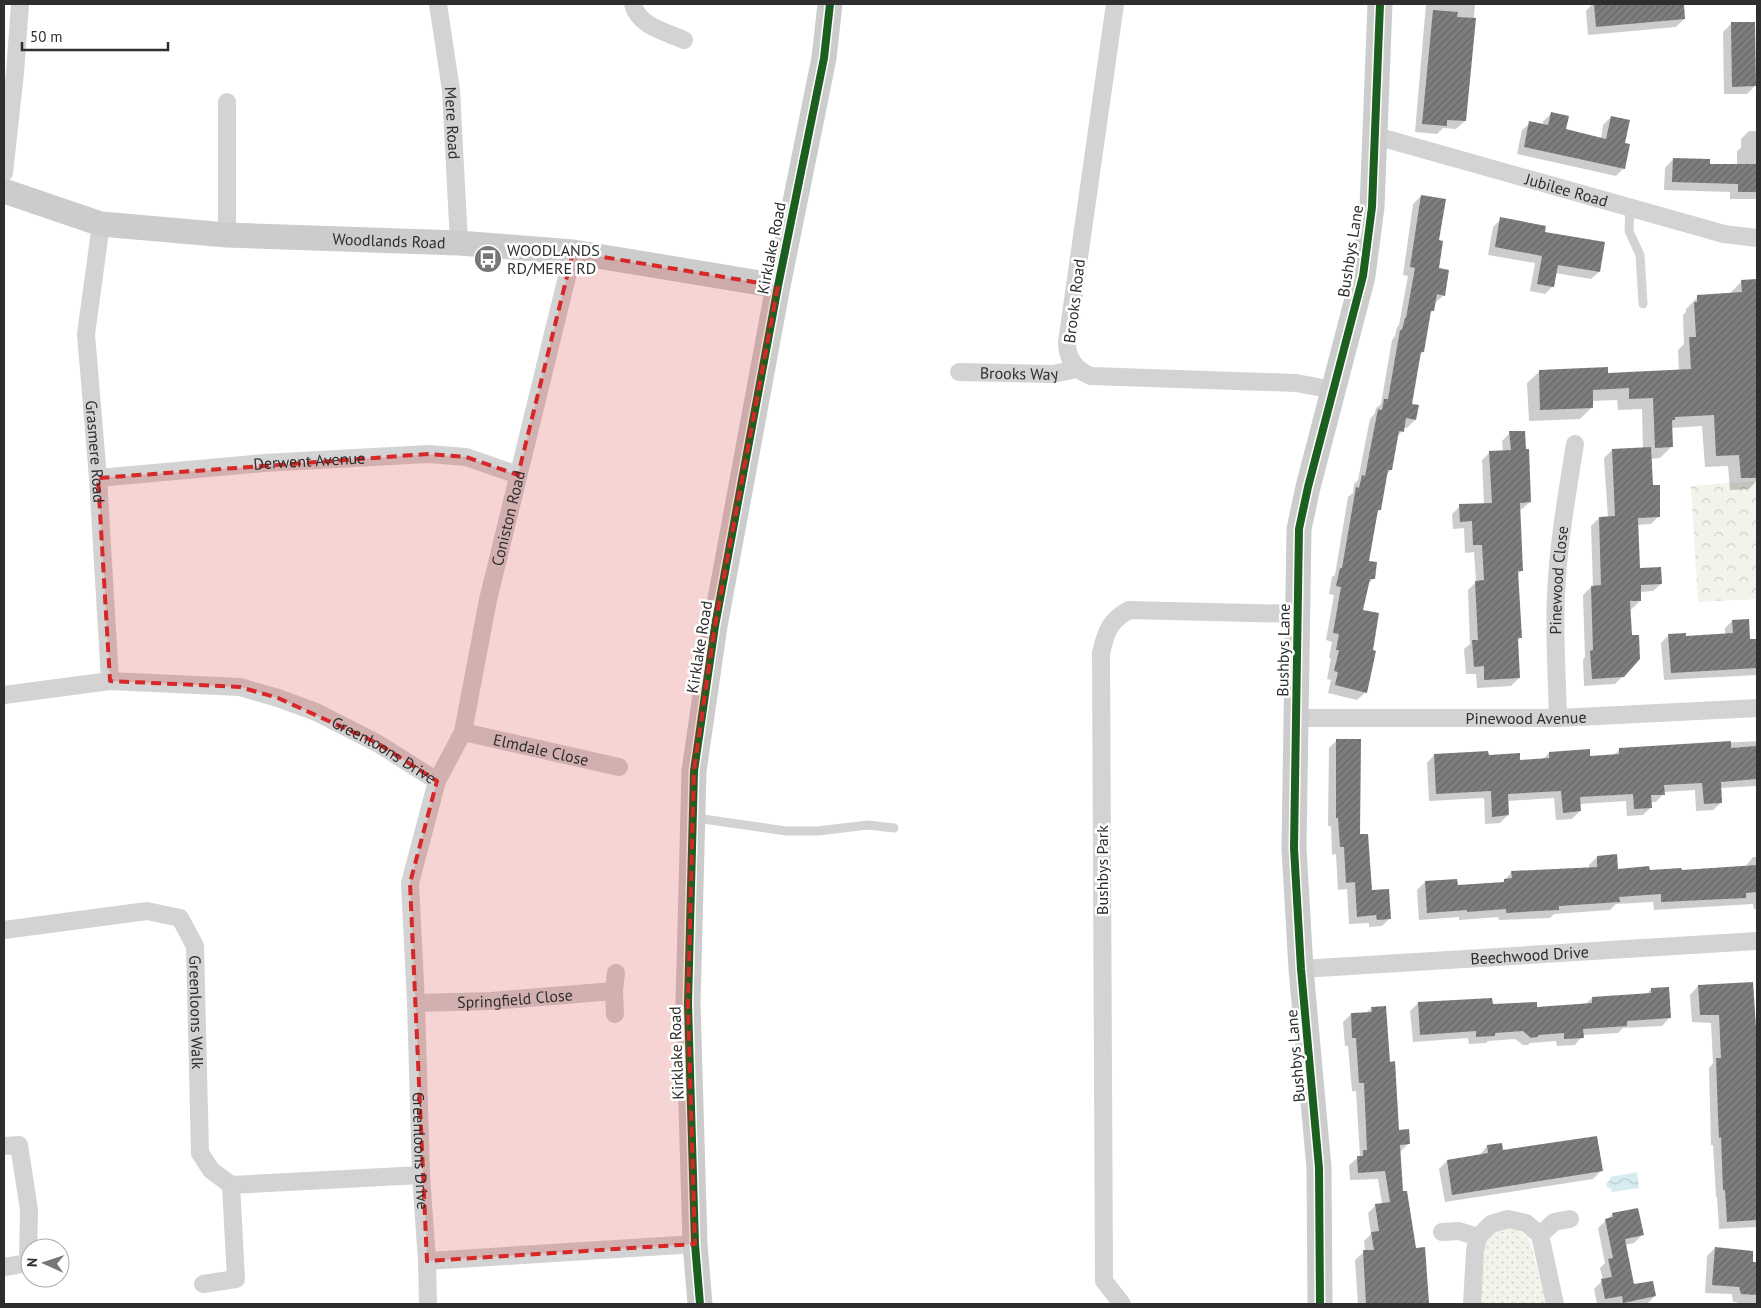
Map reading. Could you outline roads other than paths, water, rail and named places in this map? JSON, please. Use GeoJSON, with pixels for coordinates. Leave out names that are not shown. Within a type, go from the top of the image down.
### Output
{"type":"FeatureCollection","features":[{"type":"Feature","properties":{"kind":"street"},"geometry":{"type":"LineString","coordinates":[[4,173],[15,73],[20,4]]}},
{"type":"Feature","properties":{"kind":"street","name":"Mere Road"},"geometry":{"type":"LineString","coordinates":[[438,4],[450,90],[459,243]]}},
{"type":"Feature","properties":{"kind":"street"},"geometry":{"type":"LineString","coordinates":[[633,4],[645,22],[684,40]]}},
{"type":"Feature","properties":{"kind":"street","name":"Kirklake Road"},"geometry":{"type":"LineString","coordinates":[[700,1304],[695,1244],[688,1003],[694,771],[715,626],[778,286],[824,58],[830,4]]}},
{"type":"Feature","properties":{"kind":"street","name":"Brooks Road"},"geometry":{"type":"LineString","coordinates":[[1077,369],[1069,357],[1067,342],[1115,4]]}},
{"type":"Feature","properties":{"kind":"street","name":"Bushbys Lane"},"geometry":{"type":"LineString","coordinates":[[1320,1304],[1318,1168],[1300,969],[1294,848],[1299,529],[1308,487],[1363,276],[1372,207],[1380,4]]}},
{"type":"Feature","properties":{"kind":"street"},"geometry":{"type":"LineString","coordinates":[[227,102],[227,235]]}},
{"type":"Feature","properties":{"kind":"street","name":"Jubilee Road"},"geometry":{"type":"LineString","coordinates":[[1376,136],[1724,234],[1757,238]]}},
{"type":"Feature","properties":{"kind":"street","name":"Woodlands Road"},"geometry":{"type":"LineString","coordinates":[[4,191],[101,224],[227,235],[459,243],[573,252],[778,286]]}},
{"type":"Feature","properties":{"kind":"street","name":"Grasmere Road"},"geometry":{"type":"LineString","coordinates":[[101,224],[86,334],[98,478],[110,681]]}},
{"type":"Feature","properties":{"kind":"street","name":"Coniston Road"},"geometry":{"type":"LineString","coordinates":[[437,781],[463,732],[488,600],[573,252]]}},
{"type":"Feature","properties":{"kind":"street"},"geometry":{"type":"LineString","coordinates":[[1077,369],[1091,376],[1098,377],[1296,382],[1334,390]]}},
{"type":"Feature","properties":{"kind":"street","name":"Brooks Way"},"geometry":{"type":"LineString","coordinates":[[959,372],[1053,374],[1077,369]]}},
{"type":"Feature","properties":{"kind":"street","name":"Pinewood Close"},"geometry":{"type":"LineString","coordinates":[[1558,718],[1556,594],[1575,444]]}},
{"type":"Feature","properties":{"kind":"street","name":"Derwent Avenue"},"geometry":{"type":"LineString","coordinates":[[98,478],[264,463],[428,454],[466,457],[518,475]]}},
{"type":"Feature","properties":{"kind":"street","name":"Bushbys Park"},"geometry":{"type":"LineString","coordinates":[[1122,1304],[1104,1282],[1101,653],[1104,640],[1106,633],[1118,616],[1129,610],[1298,614]]}},
{"type":"Feature","properties":{"kind":"street","name":"Greenloons Drive"},"geometry":{"type":"LineString","coordinates":[[4,695],[110,681],[240,687],[316,712],[377,743],[437,781],[410,884],[422,1175],[428,1261],[428,1304]]}},
{"type":"Feature","properties":{"kind":"street","name":"Pinewood Avenue"},"geometry":{"type":"LineString","coordinates":[[1295,718],[1558,718],[1757,708]]}},
{"type":"Feature","properties":{"kind":"street","name":"Elmdale Close"},"geometry":{"type":"LineString","coordinates":[[463,732],[619,767]]}},
{"type":"Feature","properties":{"kind":"street","name":"Greenloons Walk"},"geometry":{"type":"LineString","coordinates":[[4,930],[147,911],[180,918],[195,946],[200,1153],[211,1170],[231,1185]]}},
{"type":"Feature","properties":{"kind":"street","name":"Beechwood Drive"},"geometry":{"type":"LineString","coordinates":[[1300,969],[1757,941]]}},
{"type":"Feature","properties":{"kind":"street"},"geometry":{"type":"LineString","coordinates":[[615,1014],[614,991],[616,973]]}},
{"type":"Feature","properties":{"kind":"street","name":"Springfield Close"},"geometry":{"type":"LineString","coordinates":[[416,1003],[491,1001],[614,991]]}},
{"type":"Feature","properties":{"kind":"street"},"geometry":{"type":"LineString","coordinates":[[4,1146],[19,1145],[29,1210],[28,1263],[4,1267]]}},
{"type":"Feature","properties":{"kind":"street"},"geometry":{"type":"LineString","coordinates":[[203,1284],[236,1279],[231,1185],[422,1175]]}},
{"type":"Feature","properties":{"kind":"street"},"geometry":{"type":"LineString","coordinates":[[1472,1304],[1475,1251],[1478,1237],[1491,1224],[1508,1219],[1526,1223],[1540,1234],[1555,1304]]}},
{"type":"Feature","properties":{"kind":"street"},"geometry":{"type":"LineString","coordinates":[[1540,1234],[1554,1222],[1570,1219]]}},
{"type":"Feature","properties":{"kind":"street"},"geometry":{"type":"LineString","coordinates":[[1442,1232],[1458,1231],[1478,1237]]}},
{"type":"Feature","properties":{"kind":"street"},"geometry":{"type":"LineString","coordinates":[[428,1261],[695,1244]]}},
{"type":"Feature","properties":{"kind":"lane"},"geometry":{"type":"LineString","coordinates":[[1630,208],[1629,231],[1640,255],[1643,304]]}},
{"type":"Feature","properties":{"kind":"lane"},"geometry":{"type":"LineString","coordinates":[[693,817],[786,831],[818,832],[868,824],[894,828]]}},
{"type":"Feature","properties":{"kind":"water"},"geometry":{"type":"Polygon","coordinates":[[[1637,1172],[1639,1188],[1612,1192],[1607,1187],[1606,1183],[1610,1180],[1610,1177],[1637,1172]]]}},
{"type":"Feature","properties":{"kind":"place","name":"WOODLANDS RD/MERE RD"},"geometry":{"type":"Point","coordinates":[488,259]}}]}
